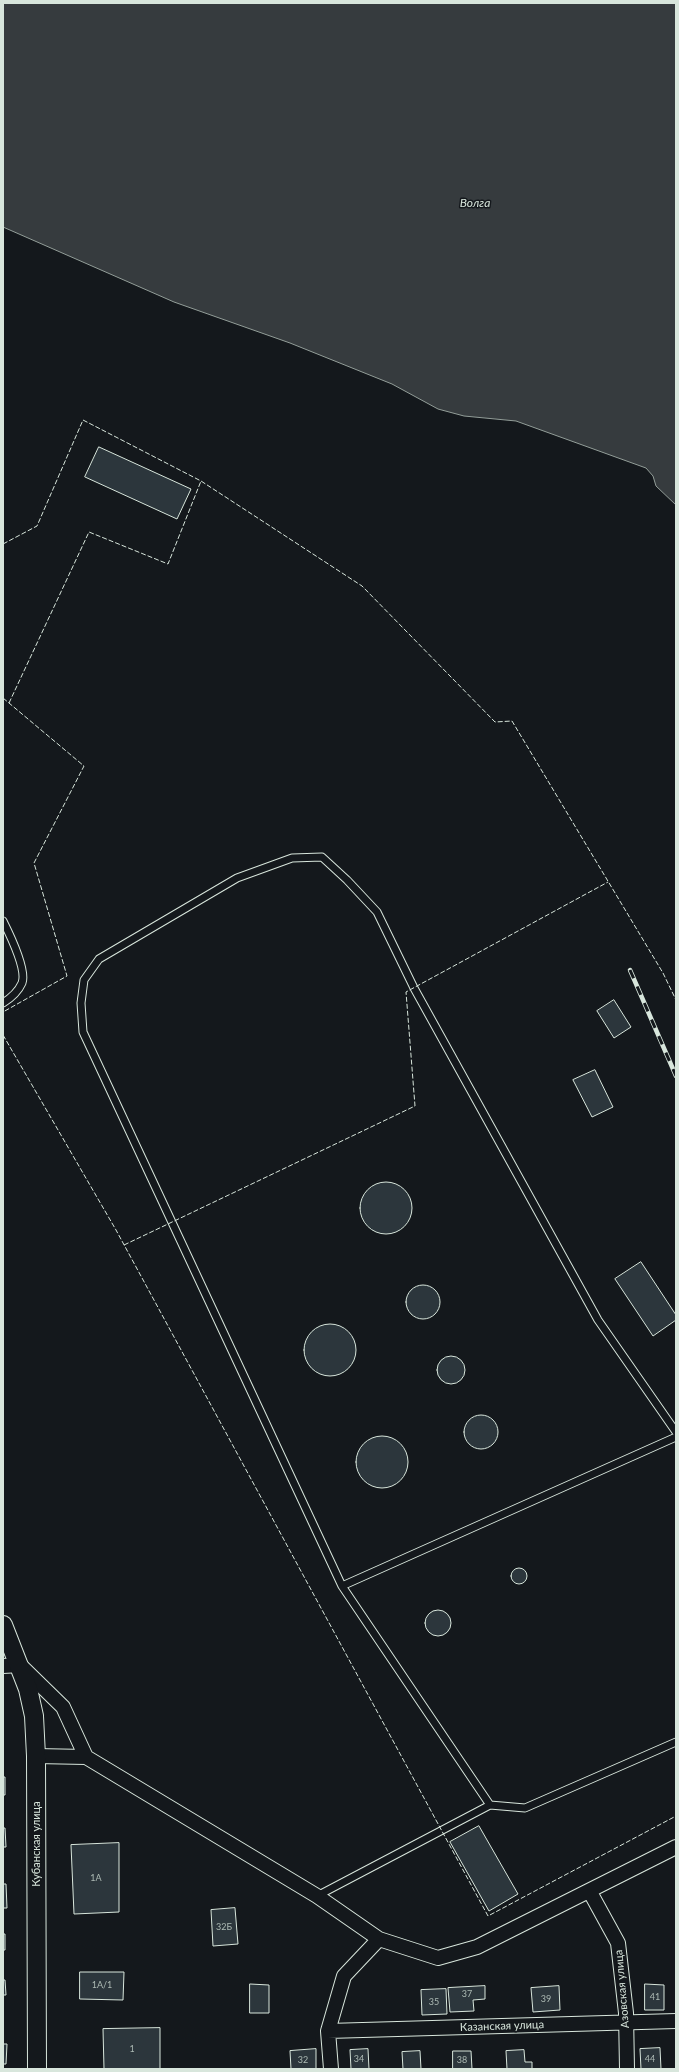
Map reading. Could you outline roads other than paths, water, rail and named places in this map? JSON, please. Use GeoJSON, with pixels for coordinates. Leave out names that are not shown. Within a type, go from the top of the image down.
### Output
{"type":"FeatureCollection","features":[{"type":"Feature","properties":{"kind":"street","name":"Кубанская улица"},"geometry":{"type":"LineString","coordinates":[[3,1625],[12,1666],[28,1689],[34,1716],[36,1756],[37,2069]]}},
{"type":"Feature","properties":{"kind":"street"},"geometry":{"type":"LineString","coordinates":[[12,1666],[63,1707],[86,1757]]}},
{"type":"Feature","properties":{"kind":"street"},"geometry":{"type":"LineString","coordinates":[[36,1756],[86,1757],[317,1896],[379,1940],[438,1958],[477,1947],[676,1848]]}},
{"type":"Feature","properties":{"kind":"street","name":"Азовская улица"},"geometry":{"type":"LineString","coordinates":[[590,1892],[618,1943],[626,2022],[627,2069]]}},
{"type":"Feature","properties":{"kind":"street"},"geometry":{"type":"LineString","coordinates":[[331,2069],[328,2031],[344,1976],[379,1940]]}},
{"type":"Feature","properties":{"kind":"street","name":"Казанская улица"},"geometry":{"type":"LineString","coordinates":[[328,2031],[676,2021]]}},
{"type":"Feature","properties":{"kind":"lane"},"geometry":{"type":"LineString","coordinates":[[490,1805],[342,1586],[83,1032],[81,1003],[84,980],[99,959],[237,878],[292,858],[322,857],[347,880],[377,912],[414,988],[598,1320],[676,1432]]}},
{"type":"Feature","properties":{"kind":"lane"},"geometry":{"type":"LineString","coordinates":[[3,921],[21,968],[22,982],[12,998],[3,1003]]}},
{"type":"Feature","properties":{"kind":"lane"},"geometry":{"type":"LineString","coordinates":[[342,1586],[676,1436]]}},
{"type":"Feature","properties":{"kind":"lane"},"geometry":{"type":"LineString","coordinates":[[317,1896],[490,1805],[524,1808],[676,1742]]}},
{"type":"Feature","properties":{"kind":"water","name":"Волга"},"geometry":{"type":"Polygon","coordinates":[[[3,3],[676,3],[676,505],[656,486],[653,476],[646,468],[516,421],[464,416],[438,409],[392,384],[290,343],[174,302],[3,227],[3,3]]]}},
{"type":"Feature","properties":{"kind":"railway"},"geometry":{"type":"LineString","coordinates":[[630,970],[676,1076]]}}]}
